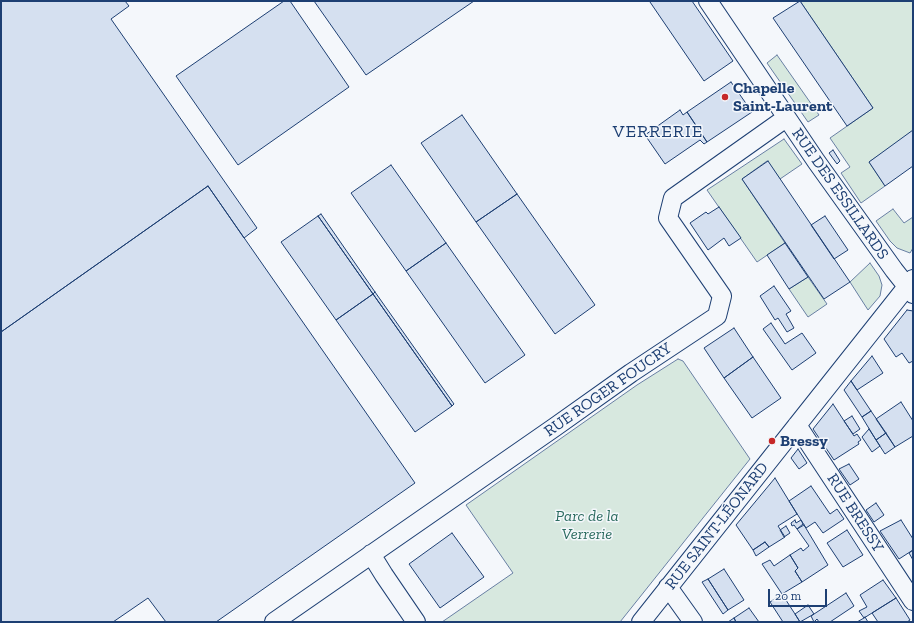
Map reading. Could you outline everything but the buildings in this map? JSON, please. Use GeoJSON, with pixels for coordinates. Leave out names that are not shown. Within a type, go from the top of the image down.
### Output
{"type":"FeatureCollection","features":[{"type":"Feature","properties":{"kind":"street","name":"RUE DES ESSILLARDS"},"geometry":{"type":"LineString","coordinates":[[708,1],[786,118],[890,264],[911,286]]}},
{"type":"Feature","properties":{"kind":"street","name":"RUE ROGER FOUCRY"},"geometry":{"type":"LineString","coordinates":[[274,622],[631,373],[717,316],[722,296],[668,218],[673,198],[786,118]]}},
{"type":"Feature","properties":{"kind":"street","name":"RUE SAINT-LÉONARD"},"geometry":{"type":"LineString","coordinates":[[641,622],[797,425],[911,286]]}},
{"type":"Feature","properties":{"kind":"street","name":"RUE BRESSY"},"geometry":{"type":"LineString","coordinates":[[797,425],[913,601]]}},
{"type":"Feature","properties":{"kind":"street"},"geometry":{"type":"LineString","coordinates":[[371,554],[416,622]]}},
{"type":"Feature","properties":{"kind":"street"},"geometry":{"type":"LineString","coordinates":[[668,587],[693,622]]}},
{"type":"Feature","properties":{"kind":"green space"},"geometry":{"type":"Polygon","coordinates":[[[800,1],[913,1],[913,132],[869,162],[885,186],[861,203],[841,173],[850,167],[830,138],[873,108],[800,1]]]}},
{"type":"Feature","properties":{"kind":"green space"},"geometry":{"type":"Polygon","coordinates":[[[777,55],[819,115],[808,122],[767,63],[777,55]]]}},
{"type":"Feature","properties":{"kind":"green space"},"geometry":{"type":"Polygon","coordinates":[[[784,139],[802,164],[780,179],[767,161],[742,179],[785,243],[757,262],[707,190],[784,139]]]}},
{"type":"Feature","properties":{"kind":"green space"},"geometry":{"type":"Polygon","coordinates":[[[893,209],[904,223],[913,217],[913,248],[910,253],[897,248],[890,241],[876,221],[893,209]]]}},
{"type":"Feature","properties":{"kind":"green space"},"geometry":{"type":"Polygon","coordinates":[[[870,263],[879,276],[882,285],[880,296],[868,310],[850,282],[870,263]]]}},
{"type":"Feature","properties":{"kind":"green space"},"geometry":{"type":"Polygon","coordinates":[[[808,277],[827,304],[808,317],[789,289],[808,277]]]}},
{"type":"Feature","properties":{"kind":"green space","name":"Parc de la Verrerie"},"geometry":{"type":"Polygon","coordinates":[[[678,359],[683,361],[750,459],[620,622],[442,622],[513,573],[466,505],[637,385],[678,359]]]}},
{"type":"Feature","properties":{"kind":"place","name":"Chapelle Saint-Laurent"},"geometry":{"type":"Point","coordinates":[725,97]}},
{"type":"Feature","properties":{"kind":"place","name":"Bressy"},"geometry":{"type":"Point","coordinates":[772,441]}},
{"type":"Feature","properties":{"kind":"district","name":"VERRERIE"},"geometry":{"type":"Point","coordinates":[658,132]}}]}
